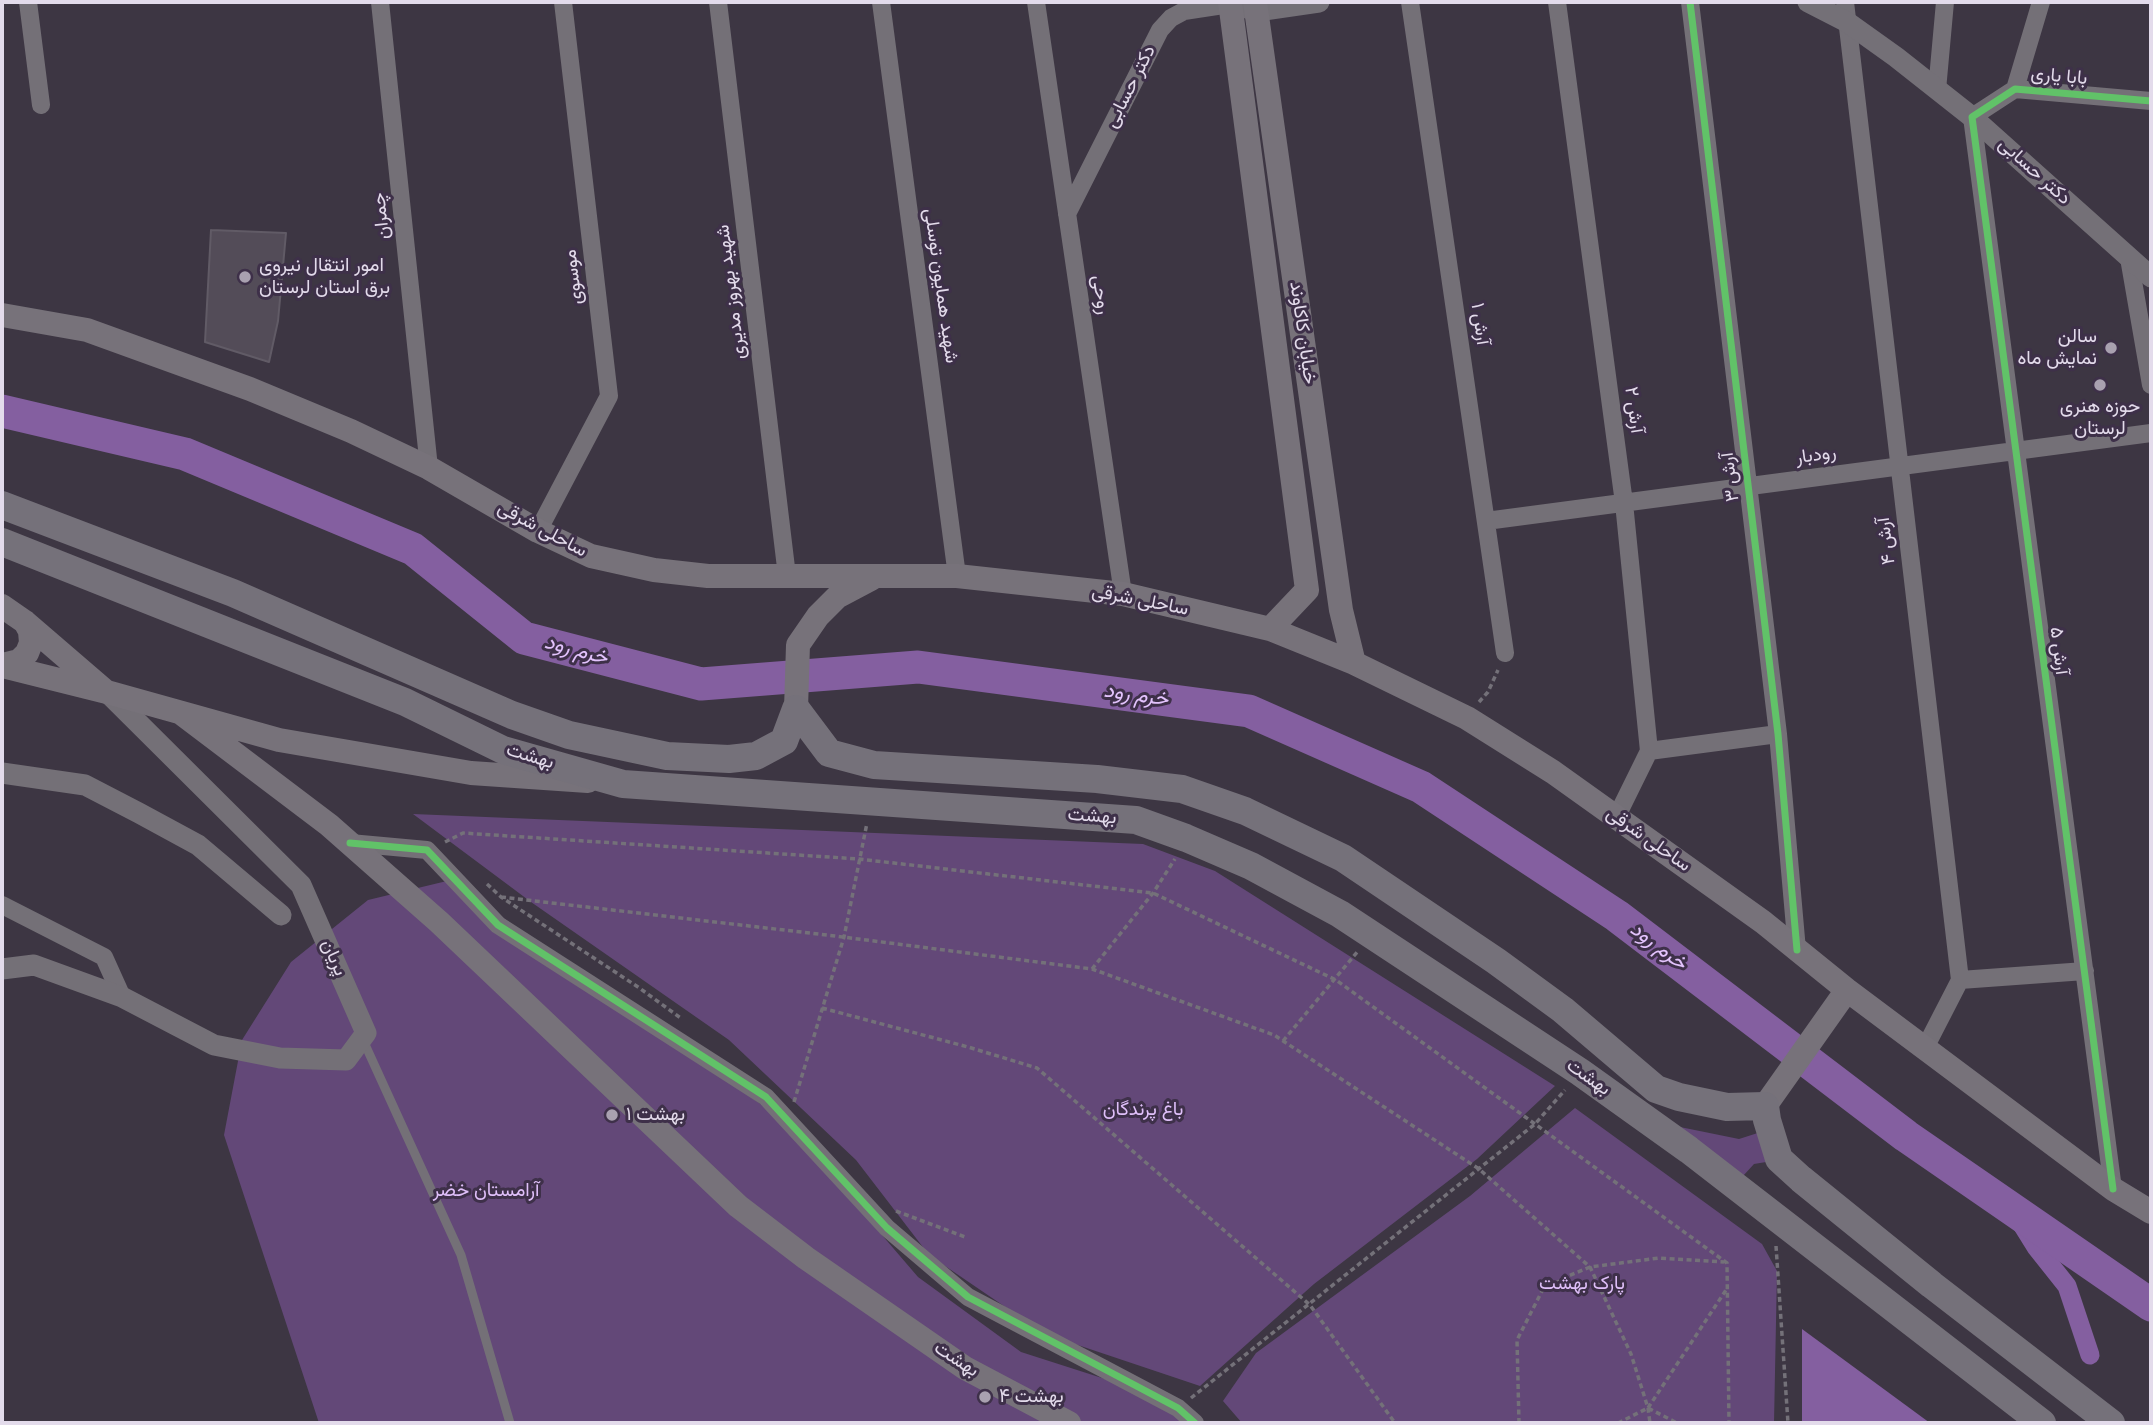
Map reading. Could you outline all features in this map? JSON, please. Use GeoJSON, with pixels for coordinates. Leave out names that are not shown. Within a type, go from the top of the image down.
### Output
{"type":"FeatureCollection","features":[{"type":"Feature","properties":{"kind":"main road","name":"خیابان کاکاوند"},"geometry":{"type":"LineString","coordinates":[[1231,2],[1307,590]]}},
{"type":"Feature","properties":{"kind":"main road","name":"خیابان کاکاوند"},"geometry":{"type":"LineString","coordinates":[[1256,6],[1341,610],[1354,663]]}},
{"type":"Feature","properties":{"kind":"main road","name":"ساحلی شرقی"},"geometry":{"type":"LineString","coordinates":[[2,315],[86,330],[250,389],[351,431],[429,468],[538,531],[591,556],[654,570],[708,576],[957,576],[1123,594],[1270,629],[1354,663],[1467,718],[1553,772],[1763,922],[1847,990],[2113,1189],[2151,1212]]}},
{"type":"Feature","properties":{"kind":"main road","name":"بهشت"},"geometry":{"type":"LineString","coordinates":[[2,505],[233,593],[512,715],[569,735],[667,756],[729,759],[756,756],[784,741],[797,698]]}},
{"type":"Feature","properties":{"kind":"main road","name":"بهشت"},"geometry":{"type":"LineString","coordinates":[[2,542],[405,702],[503,750],[623,784],[1136,820],[1251,866],[1371,934],[1580,1072],[1689,1150],[2042,1423]]}},
{"type":"Feature","properties":{"kind":"main road"},"geometry":{"type":"LineString","coordinates":[[797,698],[798,645],[818,616],[837,597],[875,577]]}},
{"type":"Feature","properties":{"kind":"main road"},"geometry":{"type":"LineString","coordinates":[[1270,629],[1307,590],[1315,603],[1325,604],[1335,599],[1339,589]]}},
{"type":"Feature","properties":{"kind":"main road"},"geometry":{"type":"LineString","coordinates":[[2,606],[25,622],[107,692]]}},
{"type":"Feature","properties":{"kind":"main road"},"geometry":{"type":"LineString","coordinates":[[2,666],[19,661],[27,653],[31,643],[30,631],[25,622]]}},
{"type":"Feature","properties":{"kind":"main road"},"geometry":{"type":"LineString","coordinates":[[2,666],[279,740],[471,773],[623,784]]}},
{"type":"Feature","properties":{"kind":"main road","name":"بهشت"},"geometry":{"type":"LineString","coordinates":[[797,698],[829,753],[874,765],[1097,779],[1182,789],[1245,811],[1343,858],[1496,961],[1563,1010],[1657,1088],[1679,1097],[1727,1107],[1765,1106]]}},
{"type":"Feature","properties":{"kind":"main road","name":"بهشت"},"geometry":{"type":"LineString","coordinates":[[181,713],[350,843],[439,922],[738,1206],[806,1258],[965,1368],[1069,1423]]}},
{"type":"Feature","properties":{"kind":"main road"},"geometry":{"type":"LineString","coordinates":[[1097,779],[1136,820]]}},
{"type":"Feature","properties":{"kind":"main road"},"geometry":{"type":"LineString","coordinates":[[1847,990],[1765,1106],[1779,1159],[1932,1285],[2111,1423]]}},
{"type":"Feature","properties":{"kind":"main road"},"geometry":{"type":"LineString","coordinates":[[1580,1072],[1657,1088]]}},
{"type":"Feature","properties":{"kind":"main road"},"geometry":{"type":"LineString","coordinates":[[1772,1215],[1766,1194],[1772,1179],[1778,1174],[1788,1173],[1801,1179]]}},
{"type":"Feature","properties":{"kind":"street"},"geometry":{"type":"LineString","coordinates":[[27,2],[41,105]]}},
{"type":"Feature","properties":{"kind":"street","name":"چمران"},"geometry":{"type":"LineString","coordinates":[[380,2],[429,468]]}},
{"type":"Feature","properties":{"kind":"street","name":"موسوی"},"geometry":{"type":"LineString","coordinates":[[538,531],[609,396],[564,2]]}},
{"type":"Feature","properties":{"kind":"street","name":"شهید بهروز مدیری"},"geometry":{"type":"LineString","coordinates":[[718,2],[787,576]]}},
{"type":"Feature","properties":{"kind":"street","name":"شهید همایون توسلی"},"geometry":{"type":"LineString","coordinates":[[881,2],[957,576]]}},
{"type":"Feature","properties":{"kind":"street","name":"روحی"},"geometry":{"type":"LineString","coordinates":[[1036,2],[1123,594]]}},
{"type":"Feature","properties":{"kind":"street","name":"دکتر حسابی"},"geometry":{"type":"LineString","coordinates":[[1067,214],[1160,30],[1171,18],[1184,11],[1231,2],[1256,6],[1319,2]]}},
{"type":"Feature","properties":{"kind":"street","name":"آرش ۱"},"geometry":{"type":"LineString","coordinates":[[1410,2],[1505,653]]}},
{"type":"Feature","properties":{"kind":"street","name":"آرش ۲"},"geometry":{"type":"LineString","coordinates":[[1557,2],[1624,503],[1649,751]]}},
{"type":"Feature","properties":{"kind":"street","name":"آرش ۳"},"geometry":{"type":"LineString","coordinates":[[1690,2],[1778,734],[1797,950]]}},
{"type":"Feature","properties":{"kind":"street","name":"دکتر حسابی"},"geometry":{"type":"LineString","coordinates":[[1808,2],[1846,12],[1896,57],[1972,117],[2151,277]]}},
{"type":"Feature","properties":{"kind":"street"},"geometry":{"type":"LineString","coordinates":[[1937,90],[1945,2]]}},
{"type":"Feature","properties":{"kind":"street"},"geometry":{"type":"LineString","coordinates":[[2015,89],[2041,2]]}},
{"type":"Feature","properties":{"kind":"street","name":"آرش ۴"},"geometry":{"type":"LineString","coordinates":[[1846,12],[1960,980]]}},
{"type":"Feature","properties":{"kind":"street","name":"بابا یاری"},"geometry":{"type":"LineString","coordinates":[[1972,117],[2015,89],[2151,101]]}},
{"type":"Feature","properties":{"kind":"street","name":"آرش ۵"},"geometry":{"type":"LineString","coordinates":[[1972,117],[2113,1189]]}},
{"type":"Feature","properties":{"kind":"street"},"geometry":{"type":"LineString","coordinates":[[2129,258],[2151,385]]}},
{"type":"Feature","properties":{"kind":"street","name":"رودبار"},"geometry":{"type":"LineString","coordinates":[[1486,521],[2151,433]]}},
{"type":"Feature","properties":{"kind":"street","name":"پریان"},"geometry":{"type":"LineString","coordinates":[[107,692],[301,885],[366,1033],[362,1039]]}},
{"type":"Feature","properties":{"kind":"street"},"geometry":{"type":"LineString","coordinates":[[1616,818],[1649,751],[1778,734]]}},
{"type":"Feature","properties":{"kind":"street"},"geometry":{"type":"LineString","coordinates":[[2,773],[85,785],[198,845],[281,915]]}},
{"type":"Feature","properties":{"kind":"street"},"geometry":{"type":"LineString","coordinates":[[350,843],[427,850],[498,925],[766,1097],[887,1228],[968,1297],[1178,1408],[1195,1423]]}},
{"type":"Feature","properties":{"kind":"street"},"geometry":{"type":"LineString","coordinates":[[2,905],[104,957],[122,997]]}},
{"type":"Feature","properties":{"kind":"street"},"geometry":{"type":"LineString","coordinates":[[2,969],[34,965],[122,997],[214,1045],[280,1058],[346,1060],[362,1039]]}},
{"type":"Feature","properties":{"kind":"street"},"geometry":{"type":"LineString","coordinates":[[1925,1048],[1960,980],[2085,971]]}},
{"type":"Feature","properties":{"kind":"lane"},"geometry":{"type":"LineString","coordinates":[[362,1039],[461,1255],[510,1423]]}},
{"type":"Feature","properties":{"kind":"path"},"geometry":{"type":"LineString","coordinates":[[1467,718],[1488,692],[1505,653]]}},
{"type":"Feature","properties":{"kind":"path"},"geometry":{"type":"LineString","coordinates":[[794,1102],[844,937],[872,802]]}},
{"type":"Feature","properties":{"kind":"path"},"geometry":{"type":"LineString","coordinates":[[451,852],[441,844],[463,833],[859,859],[1153,892],[1336,980],[1727,1262]]}},
{"type":"Feature","properties":{"kind":"path"},"geometry":{"type":"LineString","coordinates":[[1092,969],[1153,892],[1181,849]]}},
{"type":"Feature","properties":{"kind":"path"},"geometry":{"type":"LineString","coordinates":[[481,879],[501,897],[638,987],[682,1020]]}},
{"type":"Feature","properties":{"kind":"path"},"geometry":{"type":"LineString","coordinates":[[501,897],[1092,969],[1274,1035],[1479,1169],[1590,1267],[1630,1354],[1648,1408],[1650,1423]]}},
{"type":"Feature","properties":{"kind":"path"},"geometry":{"type":"LineString","coordinates":[[1283,1041],[1336,980],[1371,934]]}},
{"type":"Feature","properties":{"kind":"path"},"geometry":{"type":"LineString","coordinates":[[822,1008],[1037,1068],[1310,1305],[1395,1423]]}},
{"type":"Feature","properties":{"kind":"path"},"geometry":{"type":"LineString","coordinates":[[1178,1408],[1535,1124],[1580,1072]]}},
{"type":"Feature","properties":{"kind":"path"},"geometry":{"type":"LineString","coordinates":[[891,1209],[965,1237]]}},
{"type":"Feature","properties":{"kind":"path"},"geometry":{"type":"LineString","coordinates":[[1772,1215],[1788,1423]]}},
{"type":"Feature","properties":{"kind":"path"},"geometry":{"type":"LineString","coordinates":[[1519,1423],[1517,1340],[1542,1291],[1590,1267],[1659,1258],[1727,1262]]}},
{"type":"Feature","properties":{"kind":"path"},"geometry":{"type":"LineString","coordinates":[[1727,1262],[1729,1423]]}},
{"type":"Feature","properties":{"kind":"path"},"geometry":{"type":"LineString","coordinates":[[1618,1423],[1648,1408],[1727,1287]]}},
{"type":"Feature","properties":{"kind":"path"},"geometry":{"type":"LineString","coordinates":[[1648,1408],[1677,1423]]}},
{"type":"Feature","properties":{"kind":"green space","name":"باغ پرندگان"},"geometry":{"type":"Polygon","coordinates":[[[413,814],[1143,844],[1215,871],[1555,1086],[1477,1159],[1314,1284],[1200,1386],[1045,1334],[929,1255],[856,1160],[729,1040],[531,902],[413,814]]]}},
{"type":"Feature","properties":{"kind":"green space","name":"آرامستان خضر"},"geometry":{"type":"Polygon","coordinates":[[[451,880],[784,1121],[918,1277],[1021,1352],[1183,1404],[1200,1423],[319,1423],[224,1135],[242,1040],[291,962],[368,900],[451,880]]]}},
{"type":"Feature","properties":{"kind":"green space","name":"پارک بهشت"},"geometry":{"type":"Polygon","coordinates":[[[1575,1108],[1762,1244],[1777,1271],[1774,1423],[1242,1423],[1223,1401],[1256,1353],[1470,1196],[1575,1108]]]}},
{"type":"Feature","properties":{"kind":"green space"},"geometry":{"type":"Polygon","coordinates":[[[1680,1127],[1739,1139],[1764,1131],[1766,1162],[1754,1164],[1743,1176],[1680,1127]]]}},
{"type":"Feature","properties":{"kind":"shaded area"},"geometry":{"type":"Polygon","coordinates":[[[1802,1329],[1930,1423],[1802,1423],[1802,1329]]]}},
{"type":"Feature","properties":{"kind":"building","name":"امور انتقال نیروی برق استان لرستان"},"geometry":{"type":"Polygon","coordinates":[[[211,230],[286,233],[278,321],[269,362],[205,342],[211,230]]]}},
{"type":"Feature","properties":{"kind":"waterway","name":"خرم رود"},"geometry":{"type":"LineString","coordinates":[[2,411],[185,454],[413,549],[524,638],[701,684],[918,667],[1249,711],[1421,787],[1617,916],[1906,1136],[2151,1305]]}},
{"type":"Feature","properties":{"kind":"waterway"},"geometry":{"type":"LineString","coordinates":[[2013,1210],[2036,1247],[2067,1286],[2090,1355]]}},
{"type":"Feature","properties":{"kind":"cycle path"},"geometry":{"type":"LineString","coordinates":[[1690,2],[1778,734],[1797,950]]}},
{"type":"Feature","properties":{"kind":"cycle path"},"geometry":{"type":"LineString","coordinates":[[2113,1189],[1972,117],[2015,89],[2151,101]]}},
{"type":"Feature","properties":{"kind":"cycle path"},"geometry":{"type":"LineString","coordinates":[[350,843],[427,850],[498,925],[766,1097],[887,1228],[968,1297],[1178,1408],[1195,1423]]}},
{"type":"Feature","properties":{"kind":"place","name":"امور انتقال نیروی برق استان لرستان"},"geometry":{"type":"Point","coordinates":[245,277]}},
{"type":"Feature","properties":{"kind":"place","name":"سالن نمایش ماه"},"geometry":{"type":"Point","coordinates":[2111,348]}},
{"type":"Feature","properties":{"kind":"place","name":"حوزه هنری لرستان"},"geometry":{"type":"Point","coordinates":[2100,385]}},
{"type":"Feature","properties":{"kind":"place","name":"بهشت ۱"},"geometry":{"type":"Point","coordinates":[612,1115]}},
{"type":"Feature","properties":{"kind":"place","name":"بهشت ۴"},"geometry":{"type":"Point","coordinates":[985,1397]}}]}
